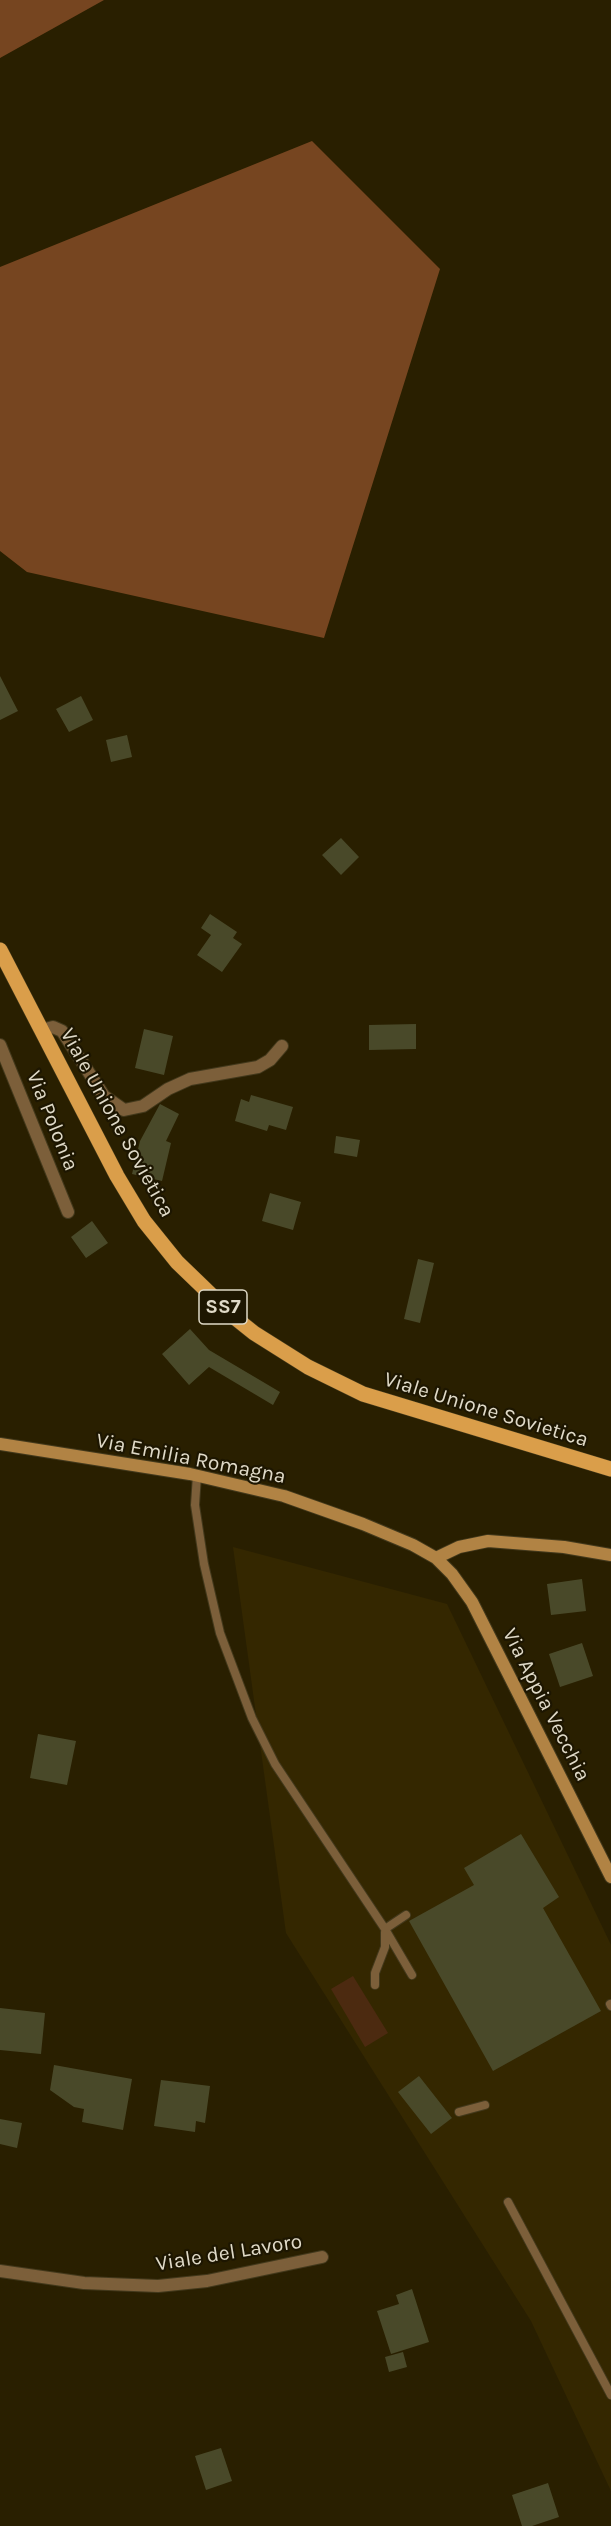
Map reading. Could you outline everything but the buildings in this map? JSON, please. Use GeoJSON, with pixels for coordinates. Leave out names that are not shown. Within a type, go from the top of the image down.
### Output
{"type":"FeatureCollection","features":[{"type":"Feature","properties":{"kind":"main road","name":"Viale Unione Sovietica"},"geometry":{"type":"LineString","coordinates":[[0,950],[117,1176],[144,1221],[177,1262],[216,1301],[254,1333],[308,1367],[363,1394],[611,1469]]}},
{"type":"Feature","properties":{"kind":"main road","name":"Via Emilia Romagna"},"geometry":{"type":"LineString","coordinates":[[0,1444],[197,1475],[269,1492],[320,1507],[414,1545],[436,1558]]}},
{"type":"Feature","properties":{"kind":"main road"},"geometry":{"type":"LineString","coordinates":[[436,1558],[459,1547],[488,1540],[564,1547],[611,1555]]}},
{"type":"Feature","properties":{"kind":"main road","name":"Via Appia Vecchia"},"geometry":{"type":"LineString","coordinates":[[436,1558],[452,1574],[472,1602],[611,1877]]}},
{"type":"Feature","properties":{"kind":"street"},"geometry":{"type":"LineString","coordinates":[[42,1030],[57,1028],[66,1035],[104,1096],[124,1110],[143,1106],[168,1089],[190,1079],[258,1067],[270,1060],[282,1046]]}},
{"type":"Feature","properties":{"kind":"street","name":"Via Polonia"},"geometry":{"type":"LineString","coordinates":[[0,1045],[68,1212]]}},
{"type":"Feature","properties":{"kind":"street","name":"Viale del Lavoro"},"geometry":{"type":"LineString","coordinates":[[0,2271],[84,2283],[158,2286],[207,2281],[322,2257]]}},
{"type":"Feature","properties":{"kind":"lane"},"geometry":{"type":"LineString","coordinates":[[197,1475],[195,1505],[204,1564],[220,1633],[252,1718],[275,1764],[385,1929],[412,1975]]}},
{"type":"Feature","properties":{"kind":"lane"},"geometry":{"type":"LineString","coordinates":[[385,1929],[406,1915]]}},
{"type":"Feature","properties":{"kind":"lane"},"geometry":{"type":"LineString","coordinates":[[375,1985],[375,1973],[385,1947],[385,1929]]}},
{"type":"Feature","properties":{"kind":"lane"},"geometry":{"type":"LineString","coordinates":[[459,2112],[484,2105]]}},
{"type":"Feature","properties":{"kind":"lane"},"geometry":{"type":"LineString","coordinates":[[508,2202],[611,2395]]}},
{"type":"Feature","properties":{"kind":"shaded area"},"geometry":{"type":"Polygon","coordinates":[[[0,0],[104,0],[0,58],[0,0]]]}},
{"type":"Feature","properties":{"kind":"shaded area"},"geometry":{"type":"Polygon","coordinates":[[[312,141],[440,269],[324,638],[27,572],[0,551],[0,267],[312,141]]]}},
{"type":"Feature","properties":{"kind":"shaded area"},"geometry":{"type":"Polygon","coordinates":[[[233,1547],[447,1604],[611,1945],[611,2491],[531,2321],[286,1933],[233,1547]]]}},
{"type":"Feature","properties":{"kind":"shaded area"},"geometry":{"type":"Polygon","coordinates":[[[353,1976],[388,2033],[365,2047],[331,1989],[353,1976]]]}}]}
